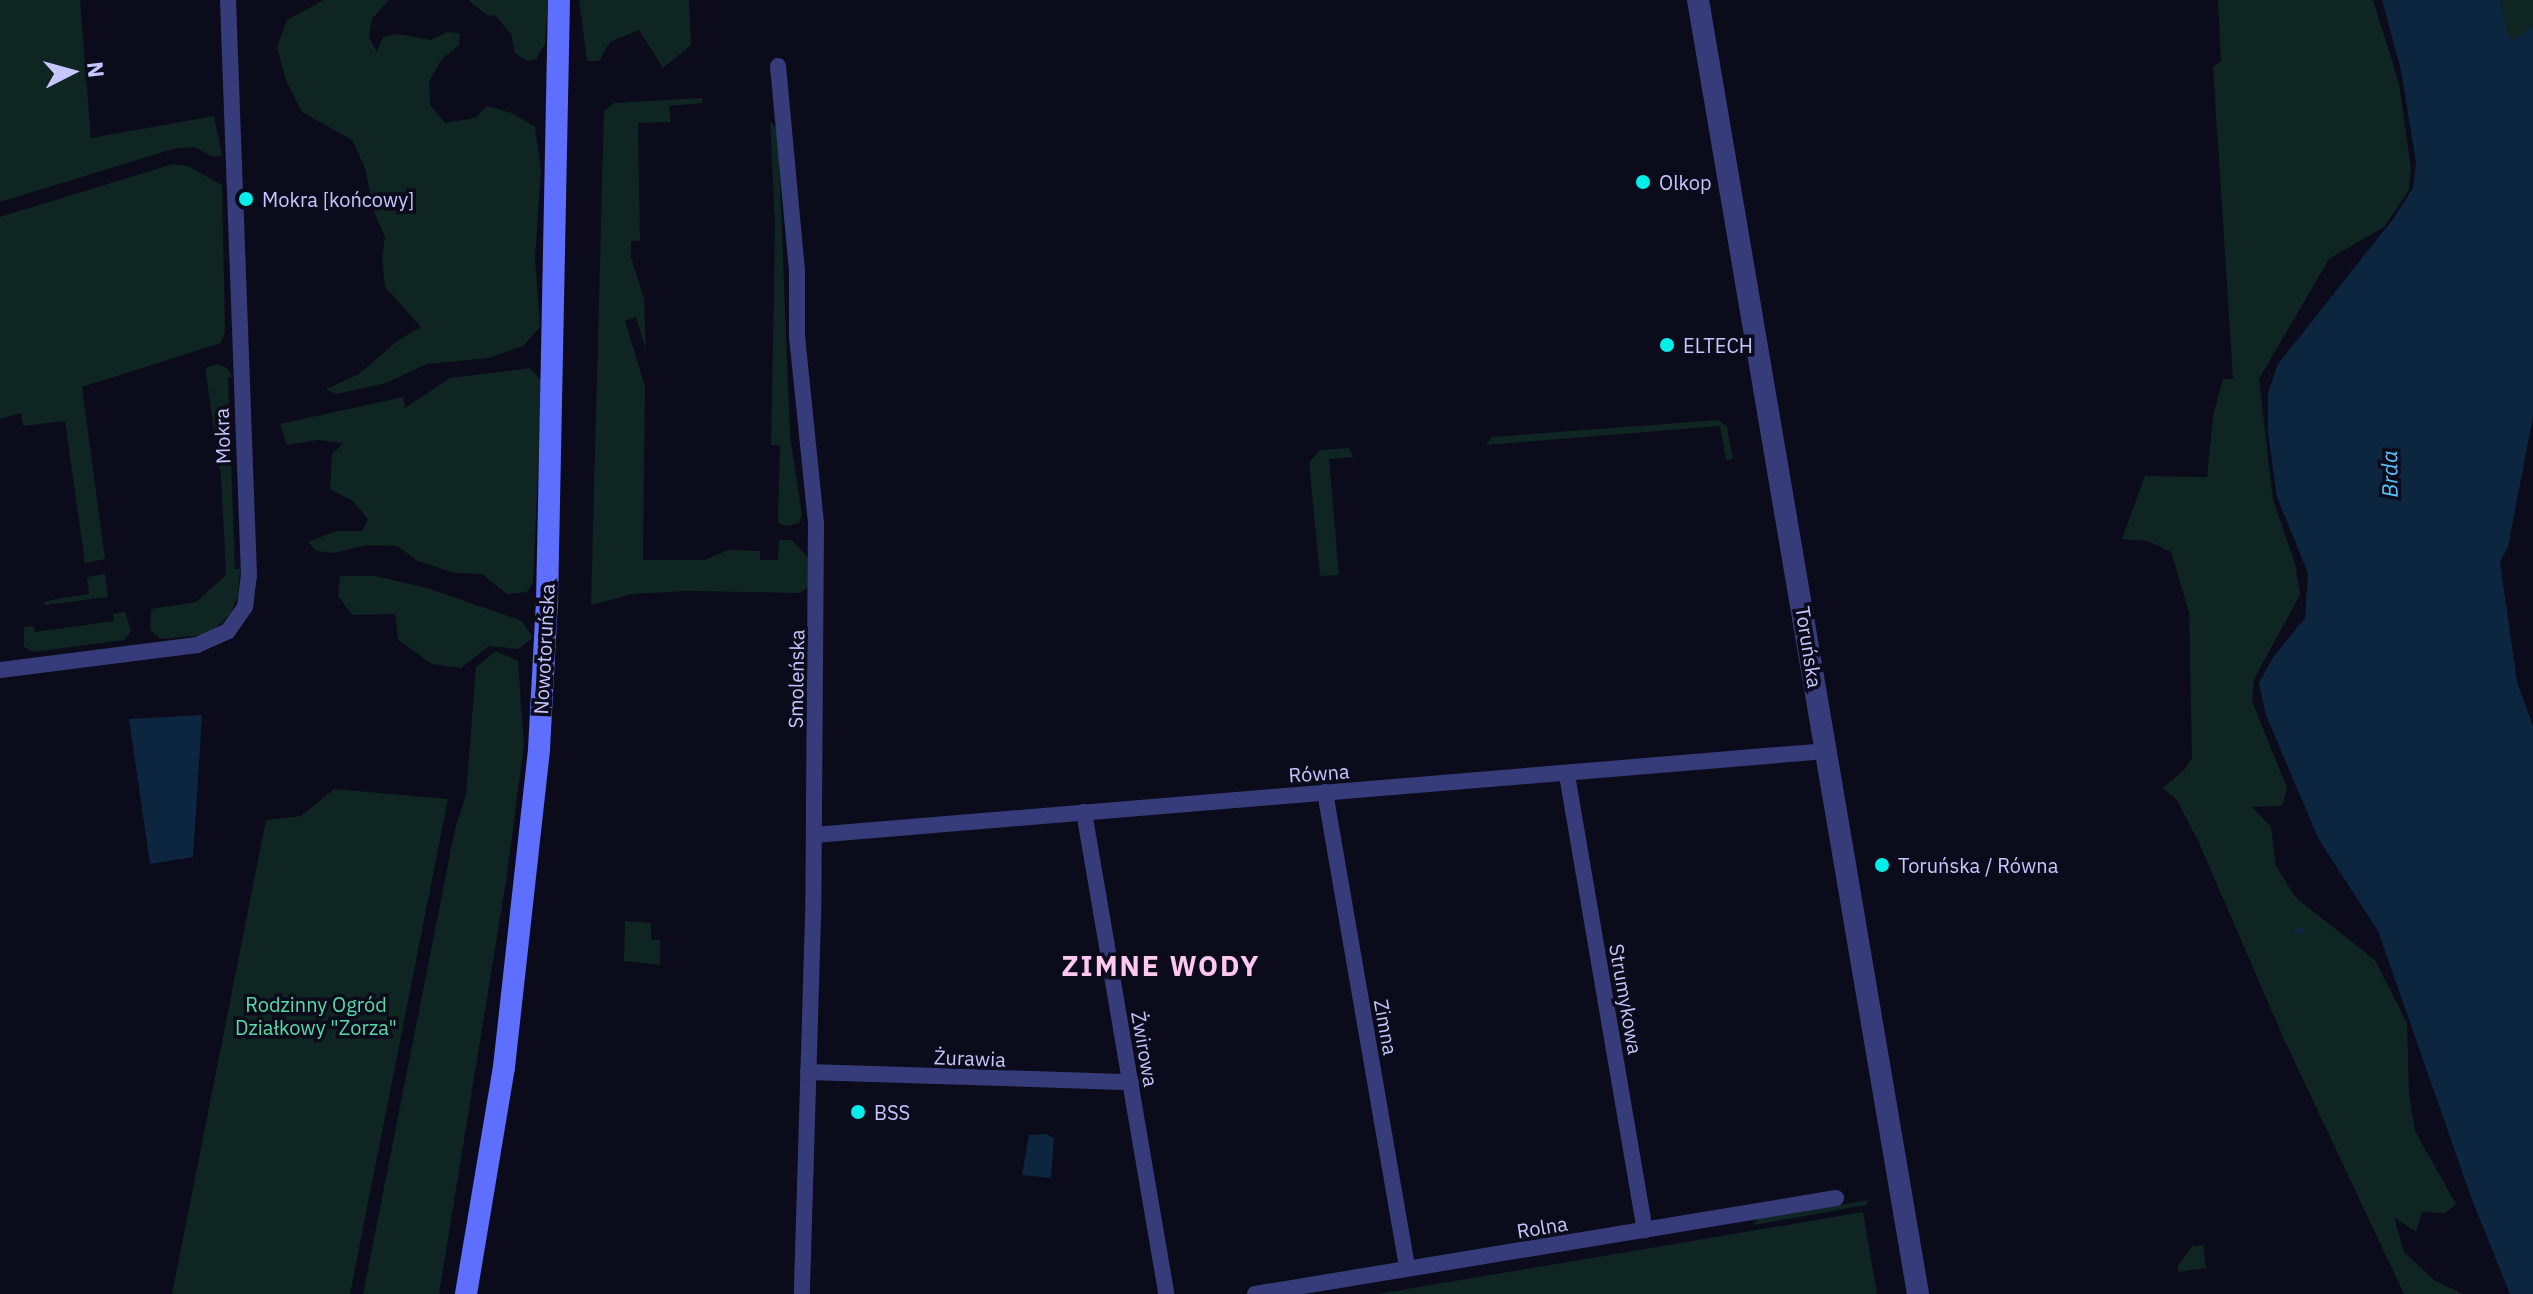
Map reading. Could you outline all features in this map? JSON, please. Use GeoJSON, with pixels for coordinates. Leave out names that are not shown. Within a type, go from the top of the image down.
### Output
{"type":"FeatureCollection","features":[{"type":"Feature","properties":{"kind":"main road","name":"Nowotoruńska"},"geometry":{"type":"LineString","coordinates":[[466,1294],[504,1067],[539,749],[547,591],[559,0]]}},
{"type":"Feature","properties":{"kind":"street","name":"Mokra"},"geometry":{"type":"LineString","coordinates":[[0,670],[197,645],[228,631],[245,607],[249,576],[228,0]]}},
{"type":"Feature","properties":{"kind":"street","name":"Toruńska"},"geometry":{"type":"LineString","coordinates":[[1698,0],[1918,1294]]}},
{"type":"Feature","properties":{"kind":"street","name":"Smoleńska"},"geometry":{"type":"LineString","coordinates":[[778,66],[797,272],[799,351],[816,523],[814,835],[802,1294]]}},
{"type":"Feature","properties":{"kind":"street","name":"Równa"},"geometry":{"type":"LineString","coordinates":[[814,835],[1567,775],[1826,751]]}},
{"type":"Feature","properties":{"kind":"street","name":"Strumykowa"},"geometry":{"type":"LineString","coordinates":[[1567,775],[1645,1230]]}},
{"type":"Feature","properties":{"kind":"street","name":"Zimna"},"geometry":{"type":"LineString","coordinates":[[1325,792],[1407,1268]]}},
{"type":"Feature","properties":{"kind":"street","name":"Żwirowa"},"geometry":{"type":"LineString","coordinates":[[1084,812],[1166,1294]]}},
{"type":"Feature","properties":{"kind":"street","name":"Żurawia"},"geometry":{"type":"LineString","coordinates":[[808,1072],[1131,1082]]}},
{"type":"Feature","properties":{"kind":"street","name":"Rolna"},"geometry":{"type":"LineString","coordinates":[[1255,1294],[1836,1198]]}},
{"type":"Feature","properties":{"kind":"green space"},"geometry":{"type":"Polygon","coordinates":[[[0,0],[80,0],[91,138],[214,116],[222,155],[214,157],[194,147],[173,149],[0,202],[0,0]]]}},
{"type":"Feature","properties":{"kind":"green space"},"geometry":{"type":"Polygon","coordinates":[[[324,0],[389,0],[372,19],[369,37],[377,52],[383,37],[398,34],[431,40],[447,32],[460,33],[459,45],[442,59],[429,82],[430,105],[445,123],[475,118],[487,106],[512,113],[535,127],[541,170],[535,257],[540,327],[523,346],[489,358],[427,364],[386,383],[336,394],[326,389],[359,374],[397,341],[421,327],[385,287],[382,258],[385,237],[374,212],[365,168],[352,140],[302,112],[286,80],[277,47],[287,20],[324,0]]]}},
{"type":"Feature","properties":{"kind":"green space"},"geometry":{"type":"Polygon","coordinates":[[[468,0],[548,0],[545,44],[536,59],[528,61],[515,53],[511,34],[496,16],[487,15],[468,0]]]}},
{"type":"Feature","properties":{"kind":"green space"},"geometry":{"type":"Polygon","coordinates":[[[579,0],[689,0],[691,45],[663,68],[639,30],[610,42],[599,61],[587,61],[579,0]]]}},
{"type":"Feature","properties":{"kind":"green space"},"geometry":{"type":"Polygon","coordinates":[[[2218,0],[2373,0],[2399,83],[2411,169],[2409,190],[2384,227],[2329,259],[2259,379],[2273,500],[2295,563],[2300,595],[2254,679],[2252,701],[2287,788],[2282,806],[2252,807],[2271,827],[2276,866],[2296,898],[2375,960],[2407,1023],[2409,1093],[2415,1131],[2456,1204],[2445,1213],[2422,1212],[2416,1232],[2394,1217],[2404,1252],[2434,1280],[2463,1294],[2404,1294],[2283,1037],[2199,843],[2177,800],[2163,788],[2184,770],[2192,758],[2189,612],[2171,552],[2148,541],[2122,539],[2145,476],[2207,477],[2213,416],[2223,379],[2233,379],[2213,66],[2221,62],[2218,0]]]}},
{"type":"Feature","properties":{"kind":"green space"},"geometry":{"type":"Polygon","coordinates":[[[2500,0],[2533,0],[2533,26],[2529,32],[2514,40],[2507,36],[2500,0]]]}},
{"type":"Feature","properties":{"kind":"green space"},"geometry":{"type":"Polygon","coordinates":[[[702,98],[702,103],[669,106],[671,122],[638,123],[640,241],[631,241],[631,257],[644,299],[646,350],[636,317],[625,321],[645,386],[643,560],[705,560],[728,550],[760,551],[760,560],[778,560],[779,540],[792,540],[810,560],[810,586],[800,593],[686,591],[632,594],[591,605],[604,111],[614,103],[702,98]]]}},
{"type":"Feature","properties":{"kind":"green space"},"geometry":{"type":"Polygon","coordinates":[[[770,121],[778,130],[790,437],[802,514],[799,523],[786,526],[778,523],[780,445],[771,445],[775,224],[770,121]]]}},
{"type":"Feature","properties":{"kind":"green space"},"geometry":{"type":"Polygon","coordinates":[[[173,164],[188,166],[222,185],[225,332],[221,343],[82,387],[105,559],[85,563],[65,421],[23,426],[21,413],[0,419],[0,217],[173,164]]]}},
{"type":"Feature","properties":{"kind":"green space"},"geometry":{"type":"Polygon","coordinates":[[[218,364],[227,368],[232,377],[228,378],[235,569],[240,569],[238,595],[231,613],[215,629],[203,635],[161,639],[150,630],[151,609],[196,602],[226,575],[221,476],[205,368],[218,364]]]}},
{"type":"Feature","properties":{"kind":"green space"},"geometry":{"type":"Polygon","coordinates":[[[530,368],[542,382],[533,583],[527,592],[507,594],[482,574],[455,573],[418,561],[397,546],[366,545],[334,553],[317,551],[308,542],[336,531],[362,531],[368,519],[353,501],[330,489],[332,454],[343,443],[318,440],[287,445],[280,424],[403,397],[405,408],[450,378],[530,368]]]}},
{"type":"Feature","properties":{"kind":"green space"},"geometry":{"type":"Polygon","coordinates":[[[1718,420],[1727,427],[1733,459],[1726,460],[1720,426],[1486,445],[1492,437],[1718,420]]]}},
{"type":"Feature","properties":{"kind":"green space"},"geometry":{"type":"Polygon","coordinates":[[[1349,448],[1353,457],[1329,459],[1339,575],[1320,576],[1309,463],[1320,450],[1349,448]]]}},
{"type":"Feature","properties":{"kind":"green space"},"geometry":{"type":"Polygon","coordinates":[[[105,574],[108,597],[45,605],[44,602],[89,594],[87,577],[105,574]]]}},
{"type":"Feature","properties":{"kind":"green space"},"geometry":{"type":"Polygon","coordinates":[[[340,576],[375,576],[427,588],[522,621],[533,638],[518,649],[489,646],[461,668],[432,664],[398,640],[395,614],[352,615],[338,596],[340,576]]]}},
{"type":"Feature","properties":{"kind":"green space"},"geometry":{"type":"Polygon","coordinates":[[[125,612],[131,631],[124,640],[33,652],[24,647],[24,627],[33,626],[35,632],[114,621],[113,614],[125,612]]]}},
{"type":"Feature","properties":{"kind":"green space"},"geometry":{"type":"Polygon","coordinates":[[[496,651],[518,661],[524,745],[506,881],[439,1294],[363,1294],[455,829],[466,795],[476,667],[496,651]]]}},
{"type":"Feature","properties":{"kind":"green space","name":"Rodzinny Ogród Działkowy \"Zorza\""},"geometry":{"type":"Polygon","coordinates":[[[334,789],[448,799],[350,1294],[172,1294],[266,820],[301,816],[334,789]]]}},
{"type":"Feature","properties":{"kind":"green space"},"geometry":{"type":"Polygon","coordinates":[[[625,921],[651,923],[651,940],[660,940],[660,965],[624,961],[625,921]]]}},
{"type":"Feature","properties":{"kind":"green space"},"geometry":{"type":"Polygon","coordinates":[[[1869,1200],[1866,1205],[1754,1225],[1757,1219],[1869,1200]]]}},
{"type":"Feature","properties":{"kind":"green space"},"geometry":{"type":"Polygon","coordinates":[[[1863,1212],[1877,1294],[1377,1294],[1550,1265],[1863,1212]]]}},
{"type":"Feature","properties":{"kind":"green space"},"geometry":{"type":"Polygon","coordinates":[[[2194,1244],[2194,1247],[2203,1245],[2206,1268],[2178,1272],[2178,1265],[2194,1244]]]}},
{"type":"Feature","properties":{"kind":"water","name":"Brda"},"geometry":{"type":"Polygon","coordinates":[[[2382,0],[2500,0],[2508,36],[2514,40],[2533,26],[2533,416],[2508,547],[2500,562],[2517,682],[2533,726],[2533,1294],[2510,1294],[2471,1197],[2378,931],[2318,838],[2266,715],[2259,683],[2274,656],[2305,618],[2308,573],[2277,497],[2268,432],[2268,393],[2278,364],[2393,219],[2413,188],[2416,163],[2401,70],[2382,0]]]}},
{"type":"Feature","properties":{"kind":"water"},"geometry":{"type":"Polygon","coordinates":[[[202,715],[193,857],[150,864],[129,719],[202,715]]]}},
{"type":"Feature","properties":{"kind":"water"},"geometry":{"type":"Polygon","coordinates":[[[1046,1134],[1054,1138],[1051,1178],[1022,1175],[1029,1135],[1046,1134]]]}},
{"type":"Feature","properties":{"kind":"waterway"},"geometry":{"type":"LineString","coordinates":[[2295,932],[2303,928]]}},
{"type":"Feature","properties":{"kind":"place","name":"Olkop"},"geometry":{"type":"Point","coordinates":[1643,182]}},
{"type":"Feature","properties":{"kind":"place","name":"Mokra [końcowy]"},"geometry":{"type":"Point","coordinates":[246,199]}},
{"type":"Feature","properties":{"kind":"place","name":"ELTECH"},"geometry":{"type":"Point","coordinates":[1667,345]}},
{"type":"Feature","properties":{"kind":"place","name":"Toruńska / Równa"},"geometry":{"type":"Point","coordinates":[1882,865]}},
{"type":"Feature","properties":{"kind":"place","name":"BSS"},"geometry":{"type":"Point","coordinates":[858,1112]}},
{"type":"Feature","properties":{"kind":"district","name":"ZIMNE WODY"},"geometry":{"type":"Point","coordinates":[1161,966]}}]}
